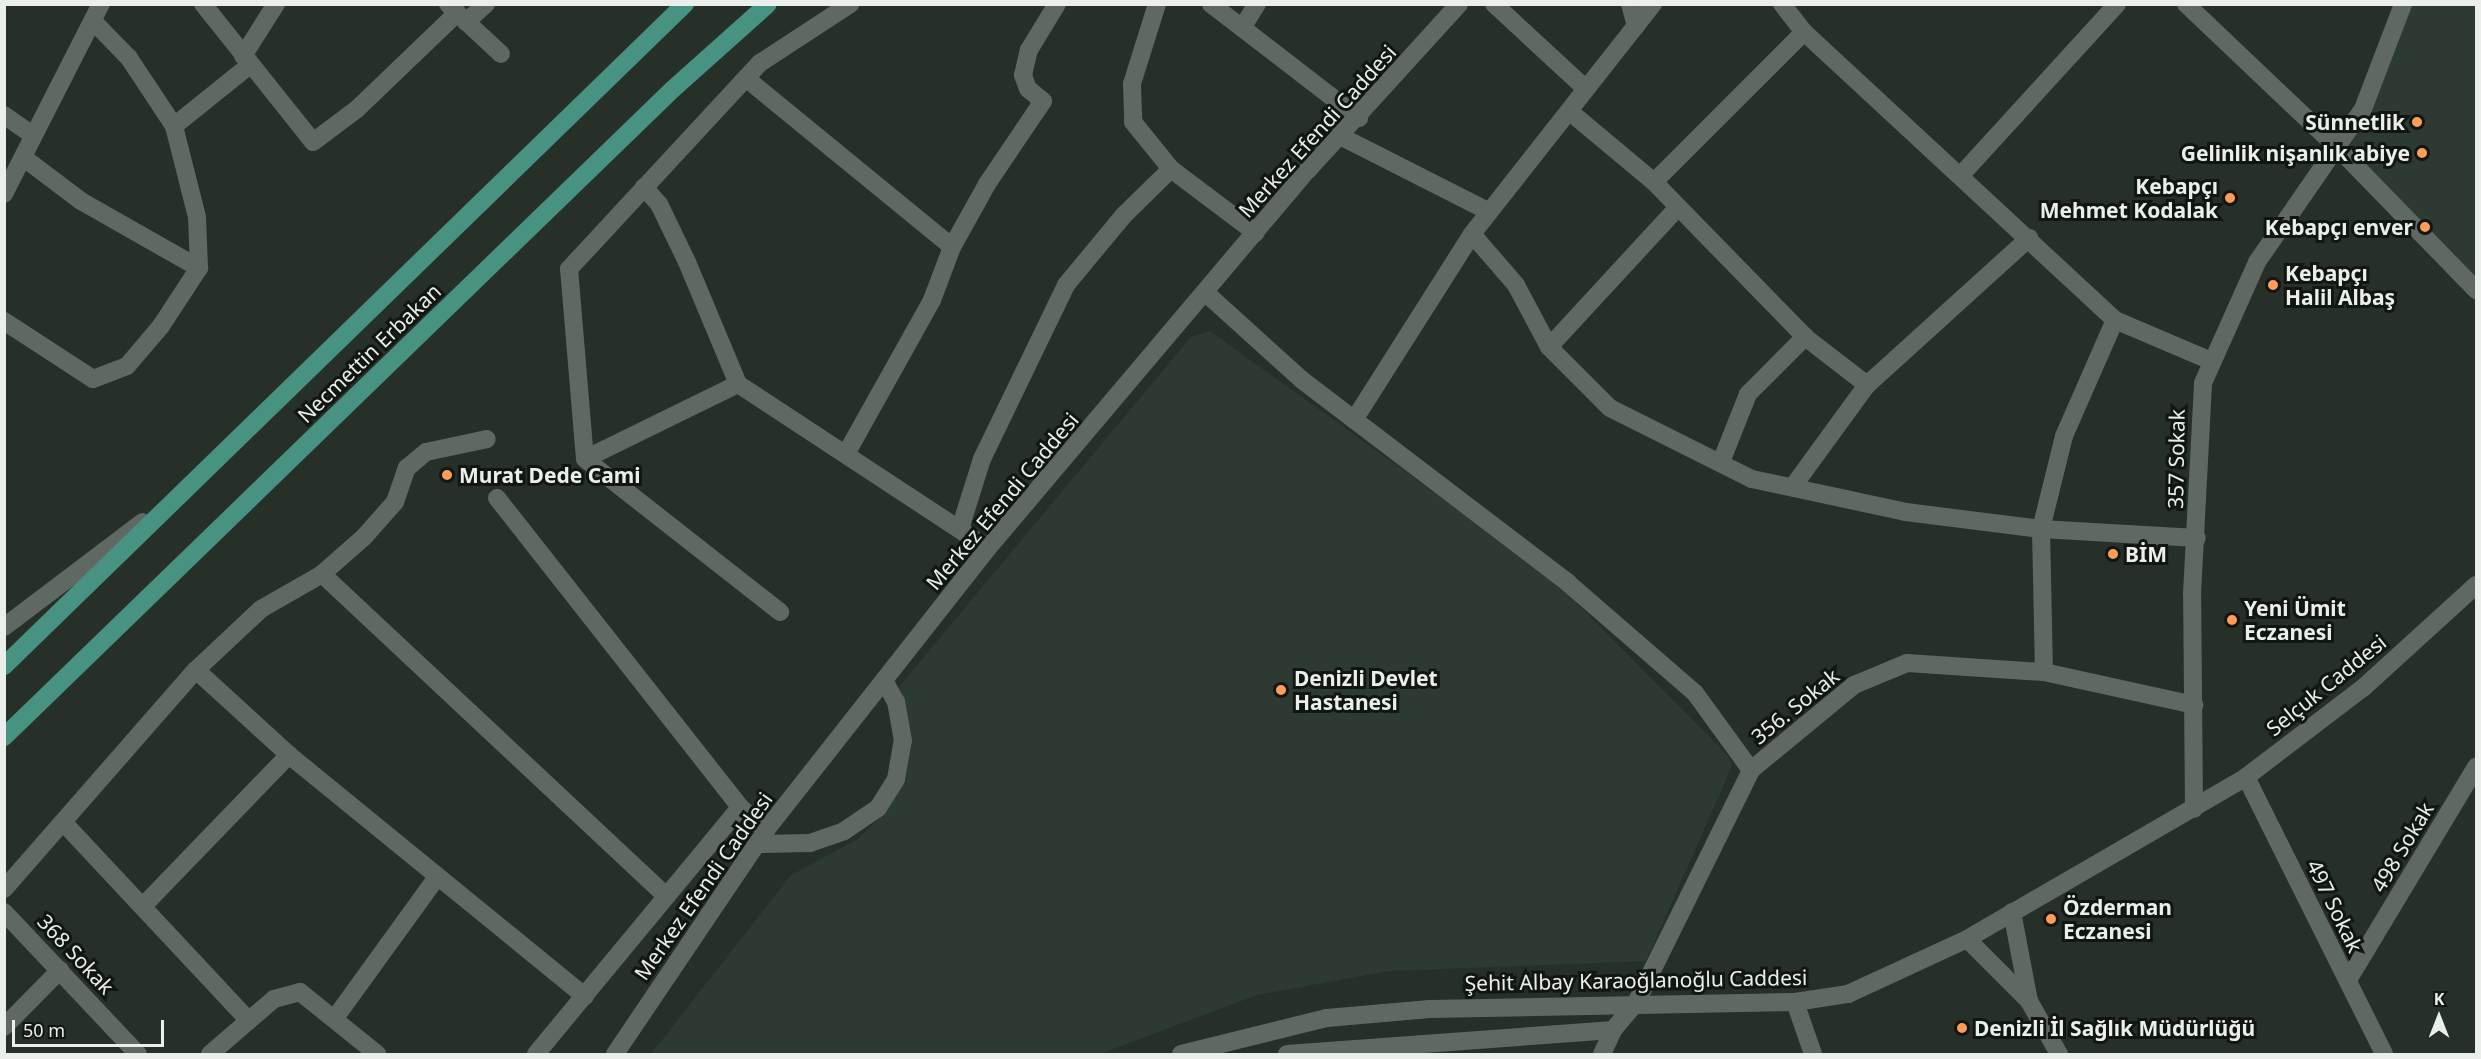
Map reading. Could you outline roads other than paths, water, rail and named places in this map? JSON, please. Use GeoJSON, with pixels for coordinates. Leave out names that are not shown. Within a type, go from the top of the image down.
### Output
{"type":"FeatureCollection","features":[{"type":"Feature","properties":{"kind":"main road","name":"Necmettin Erbakan"},"geometry":{"type":"LineString","coordinates":[[4,666],[674,11],[685,4]]}},
{"type":"Feature","properties":{"kind":"main road","name":"Necmettin Erbakan"},"geometry":{"type":"LineString","coordinates":[[4,737],[673,89],[768,4]]}},
{"type":"Feature","properties":{"kind":"street"},"geometry":{"type":"LineString","coordinates":[[203,4],[313,142],[357,109],[457,13],[486,4]]}},
{"type":"Feature","properties":{"kind":"street"},"geometry":{"type":"LineString","coordinates":[[174,126],[247,60],[276,4]]}},
{"type":"Feature","properties":{"kind":"street"},"geometry":{"type":"LineString","coordinates":[[780,612],[585,459],[569,269],[760,63],[850,4]]}},
{"type":"Feature","properties":{"kind":"street"},"geometry":{"type":"LineString","coordinates":[[846,454],[932,300],[952,247],[1043,101],[1028,89],[1023,75],[1029,50],[1057,4]]}},
{"type":"Feature","properties":{"kind":"street"},"geometry":{"type":"LineString","coordinates":[[1157,4],[1132,84],[1133,122],[1171,169],[1256,233]]}},
{"type":"Feature","properties":{"kind":"street"},"geometry":{"type":"LineString","coordinates":[[1211,4],[1359,118]]}},
{"type":"Feature","properties":{"kind":"street"},"geometry":{"type":"LineString","coordinates":[[1242,28],[1257,4]]}},
{"type":"Feature","properties":{"kind":"street","name":"Merkez Efendi Caddesi"},"geometry":{"type":"LineString","coordinates":[[615,1054],[762,837],[988,548],[1208,295],[1256,233],[1459,4]]}},
{"type":"Feature","properties":{"kind":"street"},"geometry":{"type":"LineString","coordinates":[[1494,4],[1586,89]]}},
{"type":"Feature","properties":{"kind":"street"},"geometry":{"type":"LineString","coordinates":[[1630,4],[1636,26]]}},
{"type":"Feature","properties":{"kind":"street"},"geometry":{"type":"LineString","coordinates":[[1354,420],[1488,211],[1653,4]]}},
{"type":"Feature","properties":{"kind":"street"},"geometry":{"type":"LineString","coordinates":[[1961,176],[2117,4]]}},
{"type":"Feature","properties":{"kind":"street"},"geometry":{"type":"LineString","coordinates":[[2186,4],[2339,148],[2476,290]]}},
{"type":"Feature","properties":{"kind":"street","name":"357 Sokak"},"geometry":{"type":"LineString","coordinates":[[2194,809],[2197,419],[2211,361],[2257,262],[2339,148],[2363,109],[2403,4]]}},
{"type":"Feature","properties":{"kind":"street"},"geometry":{"type":"LineString","coordinates":[[1792,8],[1804,32],[2115,320],[2211,361]]}},
{"type":"Feature","properties":{"kind":"street"},"geometry":{"type":"LineString","coordinates":[[4,194],[97,13],[174,126],[196,217],[199,268],[161,326],[127,366],[93,379],[4,321]]}},
{"type":"Feature","properties":{"kind":"street"},"geometry":{"type":"LineString","coordinates":[[457,13],[501,54]]}},
{"type":"Feature","properties":{"kind":"street"},"geometry":{"type":"LineString","coordinates":[[1654,182],[1804,32]]}},
{"type":"Feature","properties":{"kind":"street"},"geometry":{"type":"LineString","coordinates":[[747,79],[952,247]]}},
{"type":"Feature","properties":{"kind":"street"},"geometry":{"type":"LineString","coordinates":[[1569,111],[1654,182],[1805,337],[1867,385]]}},
{"type":"Feature","properties":{"kind":"street"},"geometry":{"type":"LineString","coordinates":[[4,115],[33,135]]}},
{"type":"Feature","properties":{"kind":"street"},"geometry":{"type":"LineString","coordinates":[[1342,137],[1488,211]]}},
{"type":"Feature","properties":{"kind":"street"},"geometry":{"type":"LineString","coordinates":[[24,158],[81,201],[199,268]]}},
{"type":"Feature","properties":{"kind":"street"},"geometry":{"type":"LineString","coordinates":[[960,529],[982,459],[1066,285],[1123,216],[1171,169]]}},
{"type":"Feature","properties":{"kind":"street"},"geometry":{"type":"LineString","coordinates":[[644,187],[658,204],[687,262],[738,384],[988,548]]}},
{"type":"Feature","properties":{"kind":"street"},"geometry":{"type":"LineString","coordinates":[[1549,347],[1678,207]]}},
{"type":"Feature","properties":{"kind":"street"},"geometry":{"type":"LineString","coordinates":[[1472,234],[1516,285],[1549,347],[1610,408],[1752,479],[1794,485],[1850,504],[2041,528],[2197,538]]}},
{"type":"Feature","properties":{"kind":"street"},"geometry":{"type":"LineString","coordinates":[[1794,485],[1867,385],[2029,238]]}},
{"type":"Feature","properties":{"kind":"street"},"geometry":{"type":"LineString","coordinates":[[1208,295],[1354,420],[1568,583],[1695,693],[1751,770]]}},
{"type":"Feature","properties":{"kind":"street"},"geometry":{"type":"LineString","coordinates":[[2044,672],[2041,528],[2064,436],[2115,320]]}},
{"type":"Feature","properties":{"kind":"street"},"geometry":{"type":"LineString","coordinates":[[1720,462],[1748,394],[1805,337]]}},
{"type":"Feature","properties":{"kind":"street"},"geometry":{"type":"LineString","coordinates":[[585,459],[738,384]]}},
{"type":"Feature","properties":{"kind":"street"},"geometry":{"type":"LineString","coordinates":[[4,889],[196,670],[261,609],[322,574],[395,501],[413,463],[426,452],[487,439]]}},
{"type":"Feature","properties":{"kind":"street"},"geometry":{"type":"LineString","coordinates":[[4,627],[176,498]]}},
{"type":"Feature","properties":{"kind":"street"},"geometry":{"type":"LineString","coordinates":[[497,498],[741,807],[762,837],[810,843],[844,831],[878,808],[896,779],[903,741],[896,702],[884,680]]}},
{"type":"Feature","properties":{"kind":"street"},"geometry":{"type":"LineString","coordinates":[[322,574],[666,895]]}},
{"type":"Feature","properties":{"kind":"street","name":"Selçuk Caddesi"},"geometry":{"type":"LineString","coordinates":[[2194,809],[2246,777],[2363,688],[2476,585]]}},
{"type":"Feature","properties":{"kind":"street","name":"356. Sokak"},"geometry":{"type":"LineString","coordinates":[[1602,1054],[1613,1030],[1636,1003],[1751,770],[1854,686],[1907,663],[2044,672],[2194,705]]}},
{"type":"Feature","properties":{"kind":"street"},"geometry":{"type":"LineString","coordinates":[[196,670],[289,755],[585,996]]}},
{"type":"Feature","properties":{"kind":"street"},"geometry":{"type":"LineString","coordinates":[[144,905],[289,755]]}},
{"type":"Feature","properties":{"kind":"street","name":"498 Sokak"},"geometry":{"type":"LineString","coordinates":[[2348,980],[2476,767]]}},
{"type":"Feature","properties":{"kind":"street","name":"497 Sokak"},"geometry":{"type":"LineString","coordinates":[[2246,777],[2384,1054]]}},
{"type":"Feature","properties":{"kind":"street"},"geometry":{"type":"LineString","coordinates":[[536,1054],[741,807]]}},
{"type":"Feature","properties":{"kind":"street","name":"Şehit Albay Karaoğlanoğlu Caddesi"},"geometry":{"type":"LineString","coordinates":[[1181,1054],[1327,1018],[1441,1008],[1795,1002],[1848,994],[1967,939],[2194,809]]}},
{"type":"Feature","properties":{"kind":"street"},"geometry":{"type":"LineString","coordinates":[[63,822],[144,905],[249,1021]]}},
{"type":"Feature","properties":{"kind":"street"},"geometry":{"type":"LineString","coordinates":[[335,1018],[437,877]]}},
{"type":"Feature","properties":{"kind":"street","name":"368 Sokak"},"geometry":{"type":"LineString","coordinates":[[4,912],[138,1054]]}},
{"type":"Feature","properties":{"kind":"street"},"geometry":{"type":"LineString","coordinates":[[2012,912],[2029,1001],[2057,1054]]}},
{"type":"Feature","properties":{"kind":"street"},"geometry":{"type":"LineString","coordinates":[[1967,939],[2029,1001]]}},
{"type":"Feature","properties":{"kind":"street"},"geometry":{"type":"LineString","coordinates":[[4,1027],[60,970]]}},
{"type":"Feature","properties":{"kind":"street"},"geometry":{"type":"LineString","coordinates":[[210,1054],[274,999],[300,992],[377,1054]]}},
{"type":"Feature","properties":{"kind":"street"},"geometry":{"type":"LineString","coordinates":[[1795,1002],[1813,1054]]}},
{"type":"Feature","properties":{"kind":"street"},"geometry":{"type":"LineString","coordinates":[[1287,1054],[1613,1030]]}},
{"type":"Feature","properties":{"kind":"place","name":"Sünnetlik"},"geometry":{"type":"Point","coordinates":[2417,122]}},
{"type":"Feature","properties":{"kind":"place","name":"Gelinlik nişanlık abiye"},"geometry":{"type":"Point","coordinates":[2422,153]}},
{"type":"Feature","properties":{"kind":"place","name":"Kebapçı Mehmet Kodalak"},"geometry":{"type":"Point","coordinates":[2230,198]}},
{"type":"Feature","properties":{"kind":"place","name":"Kebapçı enver"},"geometry":{"type":"Point","coordinates":[2425,227]}},
{"type":"Feature","properties":{"kind":"place","name":"Kebapçı Halil Albaş"},"geometry":{"type":"Point","coordinates":[2273,285]}},
{"type":"Feature","properties":{"kind":"place","name":"Murat Dede Cami"},"geometry":{"type":"Point","coordinates":[447,475]}},
{"type":"Feature","properties":{"kind":"place","name":"BİM"},"geometry":{"type":"Point","coordinates":[2113,554]}},
{"type":"Feature","properties":{"kind":"place","name":"Yeni Ümit Eczanesi"},"geometry":{"type":"Point","coordinates":[2232,620]}},
{"type":"Feature","properties":{"kind":"place","name":"Denizli Devlet Hastanesi"},"geometry":{"type":"Point","coordinates":[1281,690]}},
{"type":"Feature","properties":{"kind":"place","name":"Özderman Eczanesi"},"geometry":{"type":"Point","coordinates":[2051,919]}},
{"type":"Feature","properties":{"kind":"place","name":"Denizli İl Sağlık Müdürlüğü"},"geometry":{"type":"Point","coordinates":[1962,1028]}}]}
